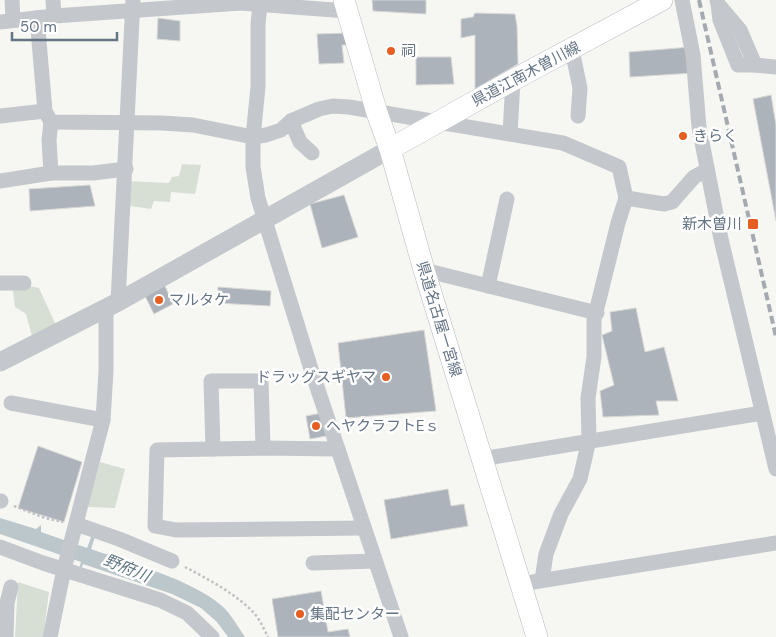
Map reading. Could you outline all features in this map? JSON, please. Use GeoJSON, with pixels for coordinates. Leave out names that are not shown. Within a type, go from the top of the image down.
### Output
{"type":"FeatureCollection","features":[{"type":"Feature","properties":{"kind":"main road","name":"県道江南木曽川線"},"geometry":{"type":"LineString","coordinates":[[390,149],[662,0]]}},
{"type":"Feature","properties":{"kind":"main road","name":"県道名古屋一宮線"},"geometry":{"type":"LineString","coordinates":[[346,5],[481,459],[532,582],[537,637]]}},
{"type":"Feature","properties":{"kind":"street"},"geometry":{"type":"LineString","coordinates":[[12,0],[6,21],[133,5],[241,3],[346,5]]}},
{"type":"Feature","properties":{"kind":"street"},"geometry":{"type":"LineString","coordinates":[[53,0],[54,16]]}},
{"type":"Feature","properties":{"kind":"street"},"geometry":{"type":"LineString","coordinates":[[682,0],[693,55],[699,127],[707,170],[721,239],[776,469]]}},
{"type":"Feature","properties":{"kind":"street"},"geometry":{"type":"LineString","coordinates":[[717,2],[730,28],[740,30],[755,65],[776,67]]}},
{"type":"Feature","properties":{"kind":"street"},"geometry":{"type":"LineString","coordinates":[[260,4],[258,24],[258,86],[253,137],[253,167],[258,198],[263,220],[401,637]]}},
{"type":"Feature","properties":{"kind":"street"},"geometry":{"type":"LineString","coordinates":[[50,637],[64,570],[103,420],[112,305],[118,288],[126,169],[133,5]]}},
{"type":"Feature","properties":{"kind":"street"},"geometry":{"type":"LineString","coordinates":[[37,18],[48,117],[51,173]]}},
{"type":"Feature","properties":{"kind":"street"},"geometry":{"type":"LineString","coordinates":[[572,50],[580,88],[578,116]]}},
{"type":"Feature","properties":{"kind":"street"},"geometry":{"type":"LineString","coordinates":[[510,134],[513,80]]}},
{"type":"Feature","properties":{"kind":"street"},"geometry":{"type":"LineString","coordinates":[[0,116],[193,125],[253,137],[281,130],[292,121],[319,109],[333,106],[349,107],[563,143],[619,167],[626,198],[594,320],[594,358],[588,398],[589,440],[580,479],[561,514],[546,554],[532,582]]}},
{"type":"Feature","properties":{"kind":"street"},"geometry":{"type":"LineString","coordinates":[[292,121],[300,142],[312,153]]}},
{"type":"Feature","properties":{"kind":"street"},"geometry":{"type":"LineString","coordinates":[[0,362],[112,305],[390,149]]}},
{"type":"Feature","properties":{"kind":"street"},"geometry":{"type":"LineString","coordinates":[[0,181],[51,173],[93,173],[126,169]]}},
{"type":"Feature","properties":{"kind":"street"},"geometry":{"type":"LineString","coordinates":[[626,198],[664,204],[672,202],[694,177],[707,170]]}},
{"type":"Feature","properties":{"kind":"street"},"geometry":{"type":"LineString","coordinates":[[488,286],[507,199]]}},
{"type":"Feature","properties":{"kind":"street"},"geometry":{"type":"LineString","coordinates":[[424,270],[597,313]]}},
{"type":"Feature","properties":{"kind":"street"},"geometry":{"type":"LineString","coordinates":[[0,283],[24,283]]}},
{"type":"Feature","properties":{"kind":"street"},"geometry":{"type":"LineString","coordinates":[[212,449],[211,381],[261,381],[263,448]]}},
{"type":"Feature","properties":{"kind":"street"},"geometry":{"type":"LineString","coordinates":[[11,402],[103,420]]}},
{"type":"Feature","properties":{"kind":"street"},"geometry":{"type":"LineString","coordinates":[[481,459],[762,413]]}},
{"type":"Feature","properties":{"kind":"street"},"geometry":{"type":"LineString","coordinates":[[338,449],[157,450],[156,526],[176,530],[364,528]]}},
{"type":"Feature","properties":{"kind":"street"},"geometry":{"type":"LineString","coordinates":[[76,524],[172,561]]}},
{"type":"Feature","properties":{"kind":"street"},"geometry":{"type":"LineString","coordinates":[[532,582],[776,543]]}},
{"type":"Feature","properties":{"kind":"street"},"geometry":{"type":"LineString","coordinates":[[0,547],[64,570],[160,600],[187,613],[212,637]]}},
{"type":"Feature","properties":{"kind":"street"},"geometry":{"type":"LineString","coordinates":[[313,563],[375,561]]}},
{"type":"Feature","properties":{"kind":"street"},"geometry":{"type":"LineString","coordinates":[[6,637],[7,603],[11,587]]}},
{"type":"Feature","properties":{"kind":"path"},"geometry":{"type":"LineString","coordinates":[[0,501],[45,518],[76,524]]}},
{"type":"Feature","properties":{"kind":"path"},"geometry":{"type":"LineString","coordinates":[[172,561],[204,576],[225,590],[255,614],[268,637]]}},
{"type":"Feature","properties":{"kind":"shaded area"},"geometry":{"type":"Polygon","coordinates":[[[182,164],[201,165],[195,194],[171,192],[170,202],[154,201],[151,209],[123,205],[125,181],[169,183],[172,177],[179,176],[182,164]]]}},
{"type":"Feature","properties":{"kind":"shaded area"},"geometry":{"type":"Polygon","coordinates":[[[12,283],[39,288],[59,332],[32,336],[26,314],[15,307],[12,283]]]}},
{"type":"Feature","properties":{"kind":"shaded area"},"geometry":{"type":"Polygon","coordinates":[[[100,462],[125,469],[115,508],[87,507],[100,462]]]}},
{"type":"Feature","properties":{"kind":"shaded area"},"geometry":{"type":"Polygon","coordinates":[[[18,582],[49,592],[43,637],[15,637],[18,582]]]}},
{"type":"Feature","properties":{"kind":"water","name":"野府川"},"geometry":{"type":"Polygon","coordinates":[[[0,518],[36,529],[41,525],[41,532],[87,548],[92,535],[95,537],[91,549],[160,573],[209,596],[225,609],[245,637],[228,637],[217,622],[201,608],[172,594],[83,564],[80,573],[78,572],[81,562],[0,534],[0,518]]]}},
{"type":"Feature","properties":{"kind":"building"},"geometry":{"type":"Polygon","coordinates":[[[372,0],[426,0],[426,14],[373,11],[372,0]]]}},
{"type":"Feature","properties":{"kind":"building"},"geometry":{"type":"Polygon","coordinates":[[[475,13],[515,14],[518,64],[475,89],[475,35],[461,38],[461,19],[473,17],[475,13]]]}},
{"type":"Feature","properties":{"kind":"building"},"geometry":{"type":"Polygon","coordinates":[[[158,18],[180,21],[180,41],[157,39],[158,18]]]}},
{"type":"Feature","properties":{"kind":"building"},"geometry":{"type":"Polygon","coordinates":[[[347,33],[347,45],[342,45],[344,63],[319,64],[317,34],[347,33]]]}},
{"type":"Feature","properties":{"kind":"building"},"geometry":{"type":"Polygon","coordinates":[[[691,47],[694,73],[630,77],[629,52],[691,47]]]}},
{"type":"Feature","properties":{"kind":"building"},"geometry":{"type":"Polygon","coordinates":[[[416,57],[451,57],[454,84],[416,85],[416,57]]]}},
{"type":"Feature","properties":{"kind":"building"},"geometry":{"type":"Polygon","coordinates":[[[771,95],[776,125],[776,221],[753,99],[771,95]]]}},
{"type":"Feature","properties":{"kind":"building"},"geometry":{"type":"Polygon","coordinates":[[[90,185],[95,206],[30,211],[29,189],[90,185]]]}},
{"type":"Feature","properties":{"kind":"building"},"geometry":{"type":"Polygon","coordinates":[[[344,195],[358,237],[322,248],[310,204],[344,195]]]}},
{"type":"Feature","properties":{"kind":"building","name":"マルタケ"},"geometry":{"type":"Polygon","coordinates":[[[164,284],[173,304],[154,314],[145,296],[164,284]]]}},
{"type":"Feature","properties":{"kind":"building"},"geometry":{"type":"Polygon","coordinates":[[[218,287],[271,291],[270,306],[217,303],[218,287]]]}},
{"type":"Feature","properties":{"kind":"building"},"geometry":{"type":"Polygon","coordinates":[[[636,308],[645,352],[664,347],[678,401],[656,401],[659,415],[603,417],[600,391],[614,385],[602,335],[612,331],[610,312],[636,308]]]}},
{"type":"Feature","properties":{"kind":"building","name":"ドラッグスギヤマ"},"geometry":{"type":"Polygon","coordinates":[[[424,330],[436,411],[346,418],[338,343],[424,330]]]}},
{"type":"Feature","properties":{"kind":"building","name":"ヘヤクラフトEｓ"},"geometry":{"type":"Polygon","coordinates":[[[322,413],[326,436],[310,439],[306,416],[322,413]]]}},
{"type":"Feature","properties":{"kind":"building"},"geometry":{"type":"Polygon","coordinates":[[[38,446],[82,462],[64,522],[18,508],[38,446]]]}},
{"type":"Feature","properties":{"kind":"building"},"geometry":{"type":"Polygon","coordinates":[[[448,489],[451,506],[464,504],[468,526],[391,539],[384,500],[448,489]]]}},
{"type":"Feature","properties":{"kind":"building","name":"集配センター"},"geometry":{"type":"Polygon","coordinates":[[[321,591],[328,632],[348,629],[350,637],[278,637],[272,599],[321,591]]]}},
{"type":"Feature","properties":{"kind":"railway"},"geometry":{"type":"LineString","coordinates":[[699,0],[776,337]]}},
{"type":"Feature","properties":{"kind":"place","name":"祠"},"geometry":{"type":"Point","coordinates":[391,51]}},
{"type":"Feature","properties":{"kind":"place","name":"きらく"},"geometry":{"type":"Point","coordinates":[683,136]}},
{"type":"Feature","properties":{"kind":"place","name":"新木曽川"},"geometry":{"type":"Point","coordinates":[753,224]}},
{"type":"Feature","properties":{"kind":"place","name":"マルタケ"},"geometry":{"type":"Point","coordinates":[159,300]}},
{"type":"Feature","properties":{"kind":"place","name":"ドラッグスギヤマ"},"geometry":{"type":"Point","coordinates":[386,377]}},
{"type":"Feature","properties":{"kind":"place","name":"ヘヤクラフトEｓ"},"geometry":{"type":"Point","coordinates":[316,426]}},
{"type":"Feature","properties":{"kind":"place","name":"集配センター"},"geometry":{"type":"Point","coordinates":[300,614]}}]}
